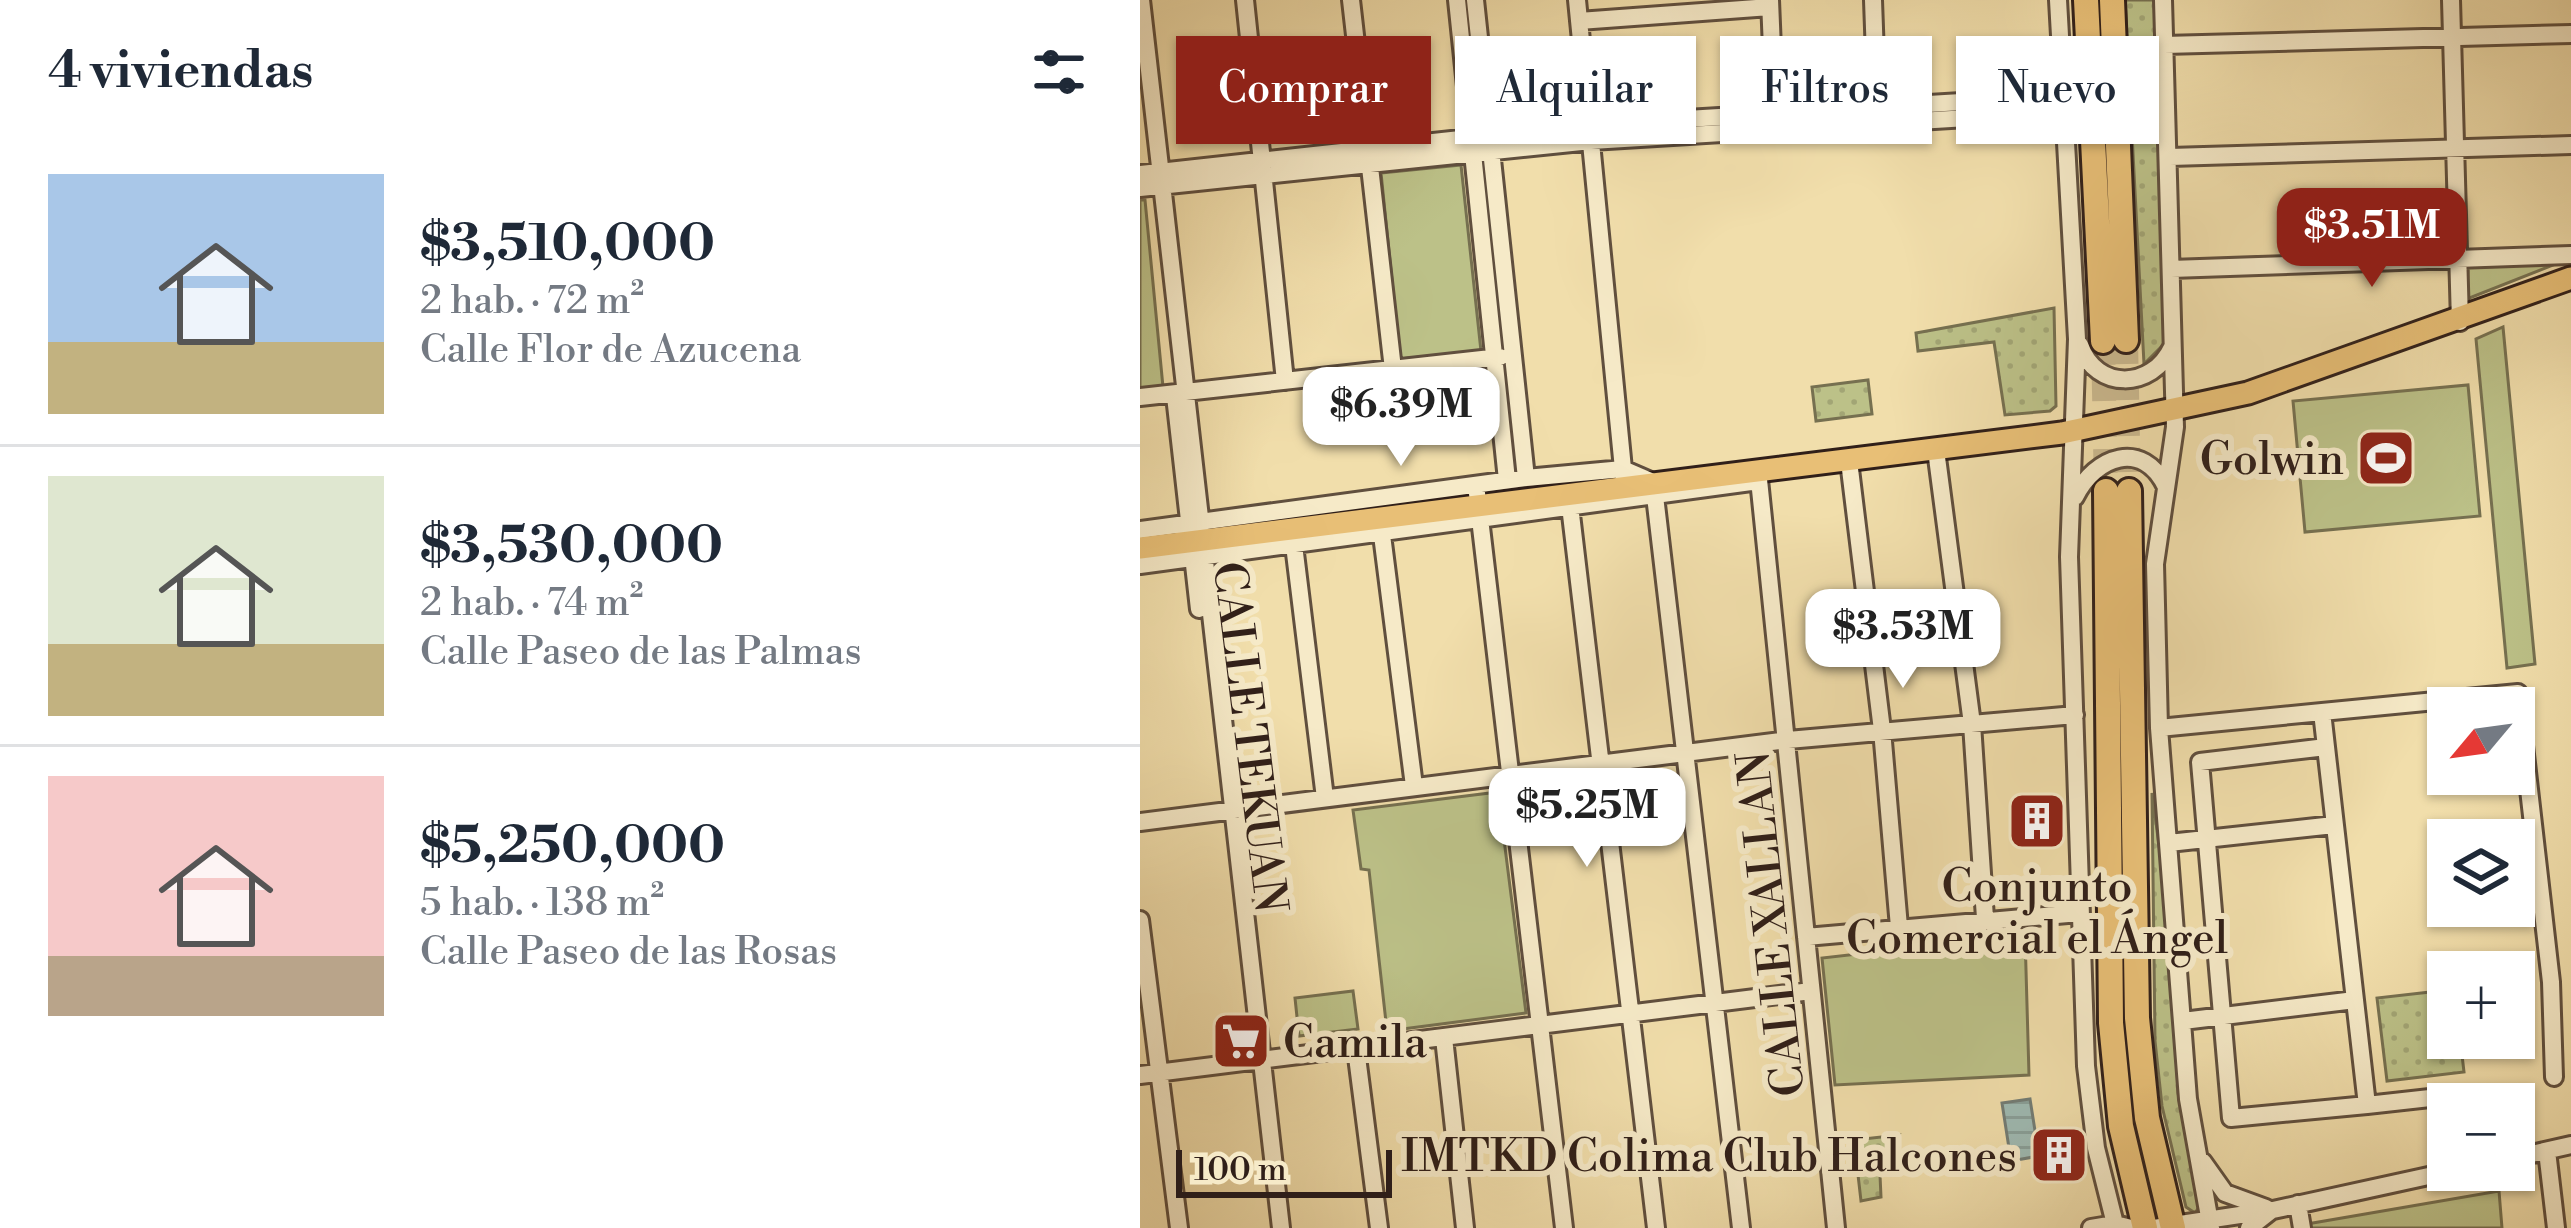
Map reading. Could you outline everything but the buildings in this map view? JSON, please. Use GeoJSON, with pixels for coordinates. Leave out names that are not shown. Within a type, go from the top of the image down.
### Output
{"type":"FeatureCollection","features":[{"type":"Feature","properties":{"kind":"highway"},"geometry":{"type":"LineString","coordinates":[[2086,0],[2115,341],[2112,0]]}},
{"type":"Feature","properties":{"kind":"highway"},"geometry":{"type":"LineString","coordinates":[[2118,491],[2111,1023],[2121,1126],[2161,1227]]}},
{"type":"Feature","properties":{"kind":"main road"},"geometry":{"type":"LineString","coordinates":[[1140,548],[1477,503],[1624,477],[1654,489],[2074,430],[2248,393],[2460,322],[2571,278]]}},
{"type":"Feature","properties":{"kind":"street"},"geometry":{"type":"LineString","coordinates":[[1141,0],[1151,180]]}},
{"type":"Feature","properties":{"kind":"street"},"geometry":{"type":"LineString","coordinates":[[1245,0],[1285,381]]}},
{"type":"Feature","properties":{"kind":"street"},"geometry":{"type":"LineString","coordinates":[[1351,0],[1394,369]]}},
{"type":"Feature","properties":{"kind":"street"},"geometry":{"type":"LineString","coordinates":[[1457,0],[1481,145],[1516,479]]}},
{"type":"Feature","properties":{"kind":"street"},"geometry":{"type":"LineString","coordinates":[[1475,0],[1481,145]]}},
{"type":"Feature","properties":{"kind":"street"},"geometry":{"type":"LineString","coordinates":[[1577,0],[1580,36]]}},
{"type":"Feature","properties":{"kind":"street"},"geometry":{"type":"LineString","coordinates":[[1873,0],[1874,36]]}},
{"type":"Feature","properties":{"kind":"street"},"geometry":{"type":"LineString","coordinates":[[2058,0],[2060,36]]}},
{"type":"Feature","properties":{"kind":"street"},"geometry":{"type":"LineString","coordinates":[[2163,0],[2174,410],[2155,564],[2158,728],[2194,1145],[2210,1224]]}},
{"type":"Feature","properties":{"kind":"street"},"geometry":{"type":"LineString","coordinates":[[2451,0],[2460,322]]}},
{"type":"Feature","properties":{"kind":"street"},"geometry":{"type":"LineString","coordinates":[[1579,21],[1770,3],[1771,36]]}},
{"type":"Feature","properties":{"kind":"street"},"geometry":{"type":"LineString","coordinates":[[2164,45],[2571,34]]}},
{"type":"Feature","properties":{"kind":"street"},"geometry":{"type":"LineString","coordinates":[[1140,73],[1151,180]]}},
{"type":"Feature","properties":{"kind":"street"},"geometry":{"type":"LineString","coordinates":[[1934,112],[1956,109]]}},
{"type":"Feature","properties":{"kind":"street"},"geometry":{"type":"LineString","coordinates":[[1934,112],[1956,112]]}},
{"type":"Feature","properties":{"kind":"street"},"geometry":{"type":"LineString","coordinates":[[1151,180],[1490,144]]}},
{"type":"Feature","properties":{"kind":"street"},"geometry":{"type":"LineString","coordinates":[[1140,530],[1197,541],[1294,545],[1382,535],[1477,503],[1516,479],[1624,477],[1591,144]]}},
{"type":"Feature","properties":{"kind":"street"},"geometry":{"type":"LineString","coordinates":[[2064,144],[2077,339],[2072,501],[2074,715],[2086,1066],[2096,1148],[2120,1226],[2091,1228]]}},
{"type":"Feature","properties":{"kind":"street"},"geometry":{"type":"LineString","coordinates":[[2170,158],[2571,145]]}},
{"type":"Feature","properties":{"kind":"street","name":"CALLE TEKUAN"},"geometry":{"type":"LineString","coordinates":[[1151,180],[1230,811],[1276,1228]]}},
{"type":"Feature","properties":{"kind":"street"},"geometry":{"type":"LineString","coordinates":[[2171,269],[2571,255]]}},
{"type":"Feature","properties":{"kind":"street"},"geometry":{"type":"LineString","coordinates":[[2077,339],[2097,373],[2116,380],[2136,380],[2156,371],[2174,343]]}},
{"type":"Feature","properties":{"kind":"street"},"geometry":{"type":"LineString","coordinates":[[1140,398],[1504,357]]}},
{"type":"Feature","properties":{"kind":"street"},"geometry":{"type":"LineString","coordinates":[[1936,450],[1972,724],[1985,918]]}},
{"type":"Feature","properties":{"kind":"street"},"geometry":{"type":"LineString","coordinates":[[2072,501],[2102,462],[2122,456],[2144,460],[2159,472],[2167,488]]}},
{"type":"Feature","properties":{"kind":"street"},"geometry":{"type":"LineString","coordinates":[[1844,461],[1882,730],[1899,927]]}},
{"type":"Feature","properties":{"kind":"street","name":"CALLE XALLAN"},"geometry":{"type":"LineString","coordinates":[[1759,475],[1836,1228]]}},
{"type":"Feature","properties":{"kind":"street"},"geometry":{"type":"LineString","coordinates":[[1477,503],[1570,506],[1654,489],[1741,1228]]}},
{"type":"Feature","properties":{"kind":"street"},"geometry":{"type":"LineString","coordinates":[[1477,503],[1564,1228]]}},
{"type":"Feature","properties":{"kind":"street"},"geometry":{"type":"LineString","coordinates":[[1570,506],[1657,1228]]}},
{"type":"Feature","properties":{"kind":"street"},"geometry":{"type":"LineString","coordinates":[[1382,535],[1414,786]]}},
{"type":"Feature","properties":{"kind":"street"},"geometry":{"type":"LineString","coordinates":[[1140,565],[1197,541]]}},
{"type":"Feature","properties":{"kind":"street"},"geometry":{"type":"LineString","coordinates":[[1294,545],[1325,798]]}},
{"type":"Feature","properties":{"kind":"street"},"geometry":{"type":"LineString","coordinates":[[2158,728],[2518,693],[2551,982],[2554,1077]]}},
{"type":"Feature","properties":{"kind":"street"},"geometry":{"type":"LineString","coordinates":[[2322,712],[2367,1105]]}},
{"type":"Feature","properties":{"kind":"street"},"geometry":{"type":"LineString","coordinates":[[1140,822],[1788,740],[2074,715]]}},
{"type":"Feature","properties":{"kind":"street"},"geometry":{"type":"LineString","coordinates":[[2326,747],[2200,762],[2231,1118],[2427,1098]]}},
{"type":"Feature","properties":{"kind":"street"},"geometry":{"type":"LineString","coordinates":[[2169,843],[2334,825]]}},
{"type":"Feature","properties":{"kind":"street"},"geometry":{"type":"LineString","coordinates":[[1806,938],[2079,913]]}},
{"type":"Feature","properties":{"kind":"street"},"geometry":{"type":"LineString","coordinates":[[1140,920],[1179,1228]]}},
{"type":"Feature","properties":{"kind":"street"},"geometry":{"type":"LineString","coordinates":[[1140,1075],[1811,991]]}},
{"type":"Feature","properties":{"kind":"street"},"geometry":{"type":"LineString","coordinates":[[2183,1022],[2355,1000]]}},
{"type":"Feature","properties":{"kind":"street"},"geometry":{"type":"LineString","coordinates":[[1444,1038],[1465,1228]]}},
{"type":"Feature","properties":{"kind":"street"},"geometry":{"type":"LineString","coordinates":[[1356,1049],[1379,1228]]}},
{"type":"Feature","properties":{"kind":"street"},"geometry":{"type":"LineString","coordinates":[[2535,1153],[2571,1144]]}},
{"type":"Feature","properties":{"kind":"street"},"geometry":{"type":"LineString","coordinates":[[2194,1145],[2225,1193],[2273,1210]]}},
{"type":"Feature","properties":{"kind":"street"},"geometry":{"type":"LineString","coordinates":[[2547,1150],[2556,1228]]}},
{"type":"Feature","properties":{"kind":"street"},"geometry":{"type":"LineString","coordinates":[[2161,1227],[2210,1224],[2427,1176]]}},
{"type":"Feature","properties":{"kind":"street"},"geometry":{"type":"LineString","coordinates":[[2298,1204],[2302,1228]]}},
{"type":"Feature","properties":{"kind":"street"},"geometry":{"type":"LineString","coordinates":[[2249,1228],[2273,1210]]}},
{"type":"Feature","properties":{"kind":"green space"},"geometry":{"type":"Polygon","coordinates":[[[2125,0],[2154,0],[2155,36],[2127,36],[2125,0]]]}},
{"type":"Feature","properties":{"kind":"green space"},"geometry":{"type":"Polygon","coordinates":[[[2159,142],[2166,342],[2144,364],[2133,144],[2159,142]]]}},
{"type":"Feature","properties":{"kind":"green space"},"geometry":{"type":"Polygon","coordinates":[[[1461,165],[1481,351],[1400,359],[1381,173],[1461,165]]]}},
{"type":"Feature","properties":{"kind":"green space"},"geometry":{"type":"Polygon","coordinates":[[[1140,200],[1145,200],[1163,387],[1140,390],[1140,200]]]}},
{"type":"Feature","properties":{"kind":"green space"},"geometry":{"type":"Polygon","coordinates":[[[2571,258],[2467,299],[2468,266],[2571,258]]]}},
{"type":"Feature","properties":{"kind":"green space"},"geometry":{"type":"Polygon","coordinates":[[[2054,308],[2056,406],[2050,411],[2005,415],[1994,342],[1918,351],[1916,333],[2054,308]]]}},
{"type":"Feature","properties":{"kind":"green space"},"geometry":{"type":"Polygon","coordinates":[[[2503,327],[2535,664],[2507,668],[2476,339],[2503,327]]]}},
{"type":"Feature","properties":{"kind":"green space"},"geometry":{"type":"Polygon","coordinates":[[[1868,380],[1872,414],[1816,421],[1812,387],[1868,380]]]}},
{"type":"Feature","properties":{"kind":"green space","name":"Golwin"},"geometry":{"type":"Polygon","coordinates":[[[2468,385],[2480,516],[2305,532],[2293,401],[2468,385]]]}},
{"type":"Feature","properties":{"kind":"green space"},"geometry":{"type":"Polygon","coordinates":[[[1498,792],[1526,1013],[1387,1031],[1369,870],[1361,869],[1353,810],[1498,792]]]}},
{"type":"Feature","properties":{"kind":"green space"},"geometry":{"type":"Polygon","coordinates":[[[2152,793],[2172,942],[2178,1093],[2201,1204],[2195,1213],[2186,1207],[2162,1106],[2155,1041],[2152,793]]]}},
{"type":"Feature","properties":{"kind":"green space"},"geometry":{"type":"Polygon","coordinates":[[[2025,935],[2029,1075],[1835,1085],[1822,958],[2025,935]]]}},
{"type":"Feature","properties":{"kind":"green space"},"geometry":{"type":"Polygon","coordinates":[[[1353,991],[1358,1029],[1299,1036],[1295,998],[1353,991]]]}},
{"type":"Feature","properties":{"kind":"green space"},"geometry":{"type":"Polygon","coordinates":[[[2427,992],[2427,1059],[2462,1059],[2464,1072],[2387,1081],[2377,998],[2427,992]]]}},
{"type":"Feature","properties":{"kind":"green space"},"geometry":{"type":"Polygon","coordinates":[[[1899,1135],[1880,1175],[1881,1197],[1861,1201],[1854,1140],[1899,1135]]]}},
{"type":"Feature","properties":{"kind":"green space"},"geometry":{"type":"Polygon","coordinates":[[[2499,1191],[2502,1228],[2308,1228],[2307,1224],[2499,1191]]]}},
{"type":"Feature","properties":{"kind":"water"},"geometry":{"type":"Polygon","coordinates":[[[2030,1099],[2039,1156],[2011,1161],[2002,1103],[2030,1099]]]}},
{"type":"Feature","properties":{"kind":"tunnel"},"geometry":{"type":"LineString","coordinates":[[2126,340],[2129,491]]}},
{"type":"Feature","properties":{"kind":"tunnel"},"geometry":{"type":"LineString","coordinates":[[2103,341],[2106,491]]}},
{"type":"Feature","properties":{"kind":"place","name":"Golwin"},"geometry":{"type":"Point","coordinates":[2386,458]}},
{"type":"Feature","properties":{"kind":"place","name":"Conjunto Comercial el Ángel"},"geometry":{"type":"Point","coordinates":[2037,821]}},
{"type":"Feature","properties":{"kind":"place","name":"Camila"},"geometry":{"type":"Point","coordinates":[1241,1041]}},
{"type":"Feature","properties":{"kind":"place","name":"IMTKD Colima Club Halcones"},"geometry":{"type":"Point","coordinates":[2059,1155]}}]}
